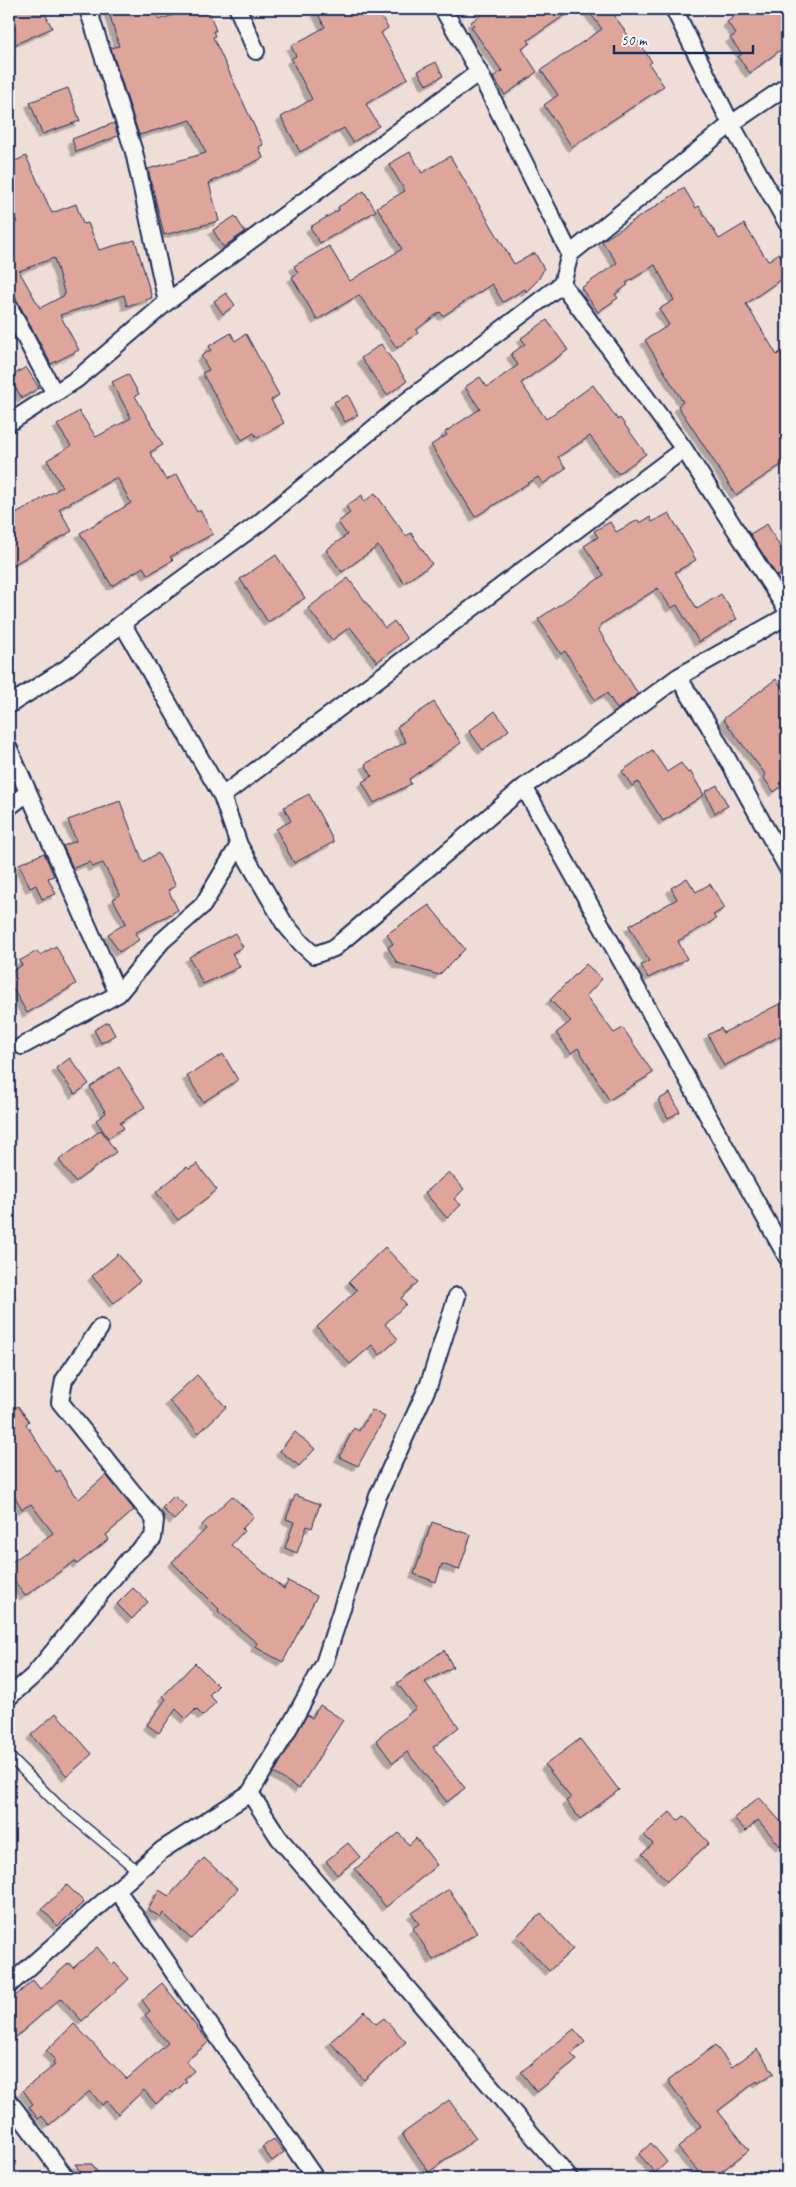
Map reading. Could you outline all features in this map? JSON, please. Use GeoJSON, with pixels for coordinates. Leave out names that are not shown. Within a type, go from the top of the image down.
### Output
{"type":"FeatureCollection","features":[{"type":"Feature","properties":{"kind":"street"},"geometry":{"type":"LineString","coordinates":[[88,9],[134,152],[167,302]]}},
{"type":"Feature","properties":{"kind":"street"},"geometry":{"type":"LineString","coordinates":[[238,9],[256,51]]}},
{"type":"Feature","properties":{"kind":"street"},"geometry":{"type":"LineString","coordinates":[[443,9],[479,72],[570,254]]}},
{"type":"Feature","properties":{"kind":"street"},"geometry":{"type":"LineString","coordinates":[[674,9],[731,124],[787,223]]}},
{"type":"Feature","properties":{"kind":"street"},"geometry":{"type":"LineString","coordinates":[[9,423],[55,394],[167,302],[479,72]]}},
{"type":"Feature","properties":{"kind":"street"},"geometry":{"type":"LineString","coordinates":[[9,705],[67,668],[122,623],[260,523],[407,401],[562,284],[570,254],[731,124],[787,86]]}},
{"type":"Feature","properties":{"kind":"street"},"geometry":{"type":"LineString","coordinates":[[562,284],[684,449],[787,610]]}},
{"type":"Feature","properties":{"kind":"street"},"geometry":{"type":"LineString","coordinates":[[9,307],[55,394]]}},
{"type":"Feature","properties":{"kind":"street"},"geometry":{"type":"LineString","coordinates":[[222,796],[684,449]]}},
{"type":"Feature","properties":{"kind":"street"},"geometry":{"type":"LineString","coordinates":[[122,623],[222,796],[239,845],[284,923],[314,955],[334,948],[524,788],[678,677],[787,616]]}},
{"type":"Feature","properties":{"kind":"street"},"geometry":{"type":"LineString","coordinates":[[678,677],[708,724],[787,867]]}},
{"type":"Feature","properties":{"kind":"street"},"geometry":{"type":"LineString","coordinates":[[9,749],[118,994]]}},
{"type":"Feature","properties":{"kind":"street"},"geometry":{"type":"LineString","coordinates":[[524,788],[787,1257]]}},
{"type":"Feature","properties":{"kind":"street"},"geometry":{"type":"LineString","coordinates":[[9,807],[28,793]]}},
{"type":"Feature","properties":{"kind":"street"},"geometry":{"type":"LineString","coordinates":[[22,1046],[118,994],[162,941],[203,904],[239,845]]}},
{"type":"Feature","properties":{"kind":"street"},"geometry":{"type":"LineString","coordinates":[[9,1985],[162,1850],[250,1794],[324,1664],[378,1496],[429,1384],[457,1296]]}},
{"type":"Feature","properties":{"kind":"street"},"geometry":{"type":"LineString","coordinates":[[9,1697],[33,1676],[128,1560],[153,1538],[155,1520],[60,1402],[64,1380],[100,1328]]}},
{"type":"Feature","properties":{"kind":"street"},"geometry":{"type":"LineString","coordinates":[[250,1794],[279,1838],[569,2178]]}},
{"type":"Feature","properties":{"kind":"street"},"geometry":{"type":"LineString","coordinates":[[117,1890],[315,2178]]}},
{"type":"Feature","properties":{"kind":"street"},"geometry":{"type":"LineString","coordinates":[[9,2101],[66,2178]]}},
{"type":"Feature","properties":{"kind":"lane"},"geometry":{"type":"LineString","coordinates":[[9,1756],[57,1804],[138,1871]]}},
{"type":"Feature","properties":{"kind":"building"},"geometry":{"type":"Polygon","coordinates":[[[9,9],[43,9],[52,28],[9,47],[9,9]]]}},
{"type":"Feature","properties":{"kind":"building"},"geometry":{"type":"Polygon","coordinates":[[[108,9],[155,9],[159,20],[190,9],[208,9],[216,31],[213,31],[215,36],[213,37],[263,145],[259,147],[263,158],[209,183],[219,221],[164,235],[148,169],[206,153],[191,120],[139,135],[111,48],[119,46],[108,9]]]}},
{"type":"Feature","properties":{"kind":"building"},"geometry":{"type":"Polygon","coordinates":[[[315,9],[377,9],[388,28],[381,33],[408,78],[366,104],[379,126],[353,142],[344,128],[300,152],[281,117],[312,99],[291,59],[296,56],[291,46],[325,27],[315,9]]]}},
{"type":"Feature","properties":{"kind":"building"},"geometry":{"type":"Polygon","coordinates":[[[489,9],[574,9],[528,40],[530,43],[522,49],[537,72],[505,95],[493,77],[502,71],[471,27],[474,25],[471,22],[489,9]]]}},
{"type":"Feature","properties":{"kind":"building"},"geometry":{"type":"Polygon","coordinates":[[[587,9],[610,9],[634,44],[638,41],[652,62],[649,64],[664,86],[572,147],[544,105],[558,95],[541,70],[602,29],[587,9]]]}},
{"type":"Feature","properties":{"kind":"building"},"geometry":{"type":"Polygon","coordinates":[[[744,9],[775,9],[787,25],[787,45],[750,73],[738,57],[742,54],[730,38],[736,34],[727,22],[744,9]]]}},
{"type":"Feature","properties":{"kind":"building"},"geometry":{"type":"Polygon","coordinates":[[[436,62],[443,76],[426,85],[418,71],[436,62]]]}},
{"type":"Feature","properties":{"kind":"building"},"geometry":{"type":"Polygon","coordinates":[[[68,88],[80,121],[42,134],[30,102],[68,88]]]}},
{"type":"Feature","properties":{"kind":"building"},"geometry":{"type":"Polygon","coordinates":[[[114,123],[118,136],[76,152],[72,139],[114,123]]]}},
{"type":"Feature","properties":{"kind":"building"},"geometry":{"type":"Polygon","coordinates":[[[410,152],[422,173],[450,156],[514,264],[535,253],[544,269],[538,280],[526,292],[525,289],[503,302],[492,284],[443,316],[440,312],[416,330],[418,333],[397,348],[359,295],[317,320],[292,277],[298,273],[294,266],[329,246],[350,281],[402,249],[377,207],[405,191],[389,164],[410,152]]]}},
{"type":"Feature","properties":{"kind":"building"},"geometry":{"type":"Polygon","coordinates":[[[26,156],[52,213],[76,204],[83,224],[88,223],[99,250],[135,240],[152,298],[127,306],[124,295],[60,315],[79,350],[51,364],[9,285],[9,225],[17,222],[9,205],[9,164],[26,156]],[[54,258],[19,271],[40,308],[65,295],[54,258]]]}},
{"type":"Feature","properties":{"kind":"building"},"geometry":{"type":"Polygon","coordinates":[[[684,188],[696,208],[699,206],[719,239],[744,224],[768,261],[779,253],[787,266],[787,275],[746,304],[777,355],[780,352],[787,363],[787,461],[736,495],[678,406],[683,402],[645,340],[669,325],[659,309],[674,300],[655,265],[626,283],[628,285],[615,294],[618,298],[598,312],[581,288],[617,263],[602,241],[684,188]]]}},
{"type":"Feature","properties":{"kind":"building"},"geometry":{"type":"Polygon","coordinates":[[[364,191],[376,211],[320,243],[310,227],[339,210],[338,207],[364,191]]]}},
{"type":"Feature","properties":{"kind":"building"},"geometry":{"type":"Polygon","coordinates":[[[235,216],[245,232],[223,247],[213,230],[235,216]]]}},
{"type":"Feature","properties":{"kind":"building"},"geometry":{"type":"Polygon","coordinates":[[[226,293],[235,305],[223,314],[214,301],[226,293]]]}},
{"type":"Feature","properties":{"kind":"building"},"geometry":{"type":"Polygon","coordinates":[[[547,320],[568,350],[521,383],[546,419],[593,385],[646,454],[618,474],[590,436],[558,457],[566,468],[543,484],[538,477],[475,517],[431,445],[447,435],[445,432],[480,409],[465,387],[480,377],[487,387],[518,365],[511,354],[525,344],[521,338],[547,320]]]}},
{"type":"Feature","properties":{"kind":"building"},"geometry":{"type":"Polygon","coordinates":[[[231,333],[235,341],[246,334],[279,395],[271,400],[284,423],[257,438],[254,433],[242,440],[202,373],[209,370],[201,356],[211,350],[209,346],[231,333]]]}},
{"type":"Feature","properties":{"kind":"building"},"geometry":{"type":"Polygon","coordinates":[[[381,344],[407,381],[387,395],[361,358],[381,344]]]}},
{"type":"Feature","properties":{"kind":"building"},"geometry":{"type":"Polygon","coordinates":[[[26,367],[39,388],[22,398],[9,378],[26,367]]]}},
{"type":"Feature","properties":{"kind":"building"},"geometry":{"type":"Polygon","coordinates":[[[128,374],[139,394],[135,396],[163,445],[150,452],[166,480],[177,474],[197,512],[200,510],[213,534],[170,557],[173,560],[148,575],[143,567],[112,586],[80,533],[131,503],[117,477],[59,509],[72,531],[9,567],[9,518],[62,487],[47,460],[71,446],[57,425],[79,411],[96,437],[131,418],[112,382],[128,374]]]}},
{"type":"Feature","properties":{"kind":"building"},"geometry":{"type":"Polygon","coordinates":[[[348,395],[358,415],[345,422],[334,402],[348,395]]]}},
{"type":"Feature","properties":{"kind":"building"},"geometry":{"type":"Polygon","coordinates":[[[375,493],[406,536],[411,533],[432,564],[404,583],[378,546],[342,572],[326,550],[347,535],[338,522],[350,513],[346,506],[362,495],[364,502],[375,493]]]}},
{"type":"Feature","properties":{"kind":"building"},"geometry":{"type":"Polygon","coordinates":[[[669,513],[696,560],[675,572],[697,609],[721,594],[737,619],[699,642],[677,605],[671,608],[658,588],[600,625],[601,627],[598,629],[638,694],[617,709],[607,693],[595,700],[565,651],[561,654],[538,619],[604,575],[584,546],[598,537],[594,531],[610,522],[616,532],[638,520],[640,523],[650,517],[652,522],[669,513]]]}},
{"type":"Feature","properties":{"kind":"building"},"geometry":{"type":"Polygon","coordinates":[[[767,524],[787,559],[787,571],[777,576],[750,534],[767,524]]]}},
{"type":"Feature","properties":{"kind":"building"},"geometry":{"type":"Polygon","coordinates":[[[276,555],[305,598],[268,622],[240,579],[276,555]]]}},
{"type":"Feature","properties":{"kind":"building"},"geometry":{"type":"Polygon","coordinates":[[[348,578],[385,628],[394,621],[407,639],[377,662],[350,627],[332,640],[308,608],[348,578]]]}},
{"type":"Feature","properties":{"kind":"building"},"geometry":{"type":"Polygon","coordinates":[[[776,679],[787,695],[787,782],[774,792],[763,777],[766,775],[723,719],[776,679]]]}},
{"type":"Feature","properties":{"kind":"building"},"geometry":{"type":"Polygon","coordinates":[[[434,702],[461,743],[409,779],[411,784],[374,803],[362,782],[372,776],[365,764],[406,742],[397,727],[434,702]]]}},
{"type":"Feature","properties":{"kind":"building"},"geometry":{"type":"Polygon","coordinates":[[[495,711],[509,730],[483,750],[469,731],[495,711]]]}},
{"type":"Feature","properties":{"kind":"building"},"geometry":{"type":"Polygon","coordinates":[[[652,750],[667,772],[681,763],[688,773],[690,771],[704,795],[663,821],[638,782],[632,786],[622,771],[652,750]]]}},
{"type":"Feature","properties":{"kind":"building"},"geometry":{"type":"Polygon","coordinates":[[[717,785],[728,806],[715,813],[705,792],[717,785]]]}},
{"type":"Feature","properties":{"kind":"building"},"geometry":{"type":"Polygon","coordinates":[[[309,794],[334,842],[294,863],[276,829],[291,821],[284,807],[309,794]]]}},
{"type":"Feature","properties":{"kind":"building"},"geometry":{"type":"Polygon","coordinates":[[[120,801],[143,862],[158,853],[176,886],[168,890],[178,910],[135,933],[139,940],[119,952],[108,934],[126,923],[113,899],[120,895],[103,863],[92,867],[90,862],[73,868],[63,846],[76,841],[68,820],[120,801]]]}},
{"type":"Feature","properties":{"kind":"building"},"geometry":{"type":"Polygon","coordinates":[[[44,853],[54,876],[48,878],[56,894],[42,899],[36,885],[30,888],[19,864],[44,853]]]}},
{"type":"Feature","properties":{"kind":"building"},"geometry":{"type":"Polygon","coordinates":[[[687,878],[696,892],[710,884],[725,908],[713,915],[716,919],[678,941],[687,959],[648,978],[641,965],[649,961],[629,926],[677,899],[671,888],[687,878]]]}},
{"type":"Feature","properties":{"kind":"building"},"geometry":{"type":"Polygon","coordinates":[[[429,905],[465,949],[439,975],[397,963],[388,947],[393,944],[387,934],[429,905]]]}},
{"type":"Feature","properties":{"kind":"building"},"geometry":{"type":"Polygon","coordinates":[[[235,933],[243,947],[232,953],[240,967],[203,984],[189,957],[235,933]]]}},
{"type":"Feature","properties":{"kind":"building"},"geometry":{"type":"Polygon","coordinates":[[[56,946],[76,984],[27,1013],[9,982],[9,973],[22,965],[19,961],[37,951],[40,955],[56,946]]]}},
{"type":"Feature","properties":{"kind":"building"},"geometry":{"type":"Polygon","coordinates":[[[586,964],[602,979],[586,996],[614,1033],[623,1028],[653,1073],[609,1100],[578,1048],[571,1053],[556,1033],[571,1021],[550,1000],[586,964]]]}},
{"type":"Feature","properties":{"kind":"building"},"geometry":{"type":"Polygon","coordinates":[[[787,1000],[787,1032],[724,1066],[708,1035],[721,1028],[723,1033],[787,1000]]]}},
{"type":"Feature","properties":{"kind":"building"},"geometry":{"type":"Polygon","coordinates":[[[108,1022],[115,1035],[101,1043],[94,1030],[108,1022]]]}},
{"type":"Feature","properties":{"kind":"building"},"geometry":{"type":"Polygon","coordinates":[[[223,1054],[238,1080],[203,1102],[187,1076],[223,1054]]]}},
{"type":"Feature","properties":{"kind":"building"},"geometry":{"type":"Polygon","coordinates":[[[70,1058],[89,1084],[75,1094],[56,1068],[70,1058]]]}},
{"type":"Feature","properties":{"kind":"building"},"geometry":{"type":"Polygon","coordinates":[[[119,1067],[145,1107],[120,1123],[124,1128],[108,1138],[96,1120],[106,1113],[90,1087],[119,1067]]]}},
{"type":"Feature","properties":{"kind":"building"},"geometry":{"type":"Polygon","coordinates":[[[670,1093],[680,1112],[668,1118],[658,1100],[670,1093]]]}},
{"type":"Feature","properties":{"kind":"building"},"geometry":{"type":"Polygon","coordinates":[[[101,1130],[116,1152],[75,1182],[59,1160],[101,1130]]]}},
{"type":"Feature","properties":{"kind":"building"},"geometry":{"type":"Polygon","coordinates":[[[197,1164],[217,1190],[178,1220],[156,1192],[187,1167],[189,1169],[197,1164]]]}},
{"type":"Feature","properties":{"kind":"building"},"geometry":{"type":"Polygon","coordinates":[[[449,1172],[464,1189],[454,1199],[461,1205],[447,1218],[425,1193],[449,1172]]]}},
{"type":"Feature","properties":{"kind":"building"},"geometry":{"type":"Polygon","coordinates":[[[385,1247],[418,1282],[401,1298],[406,1304],[385,1324],[398,1339],[380,1355],[372,1345],[350,1364],[317,1327],[357,1290],[349,1282],[385,1247]]]}},
{"type":"Feature","properties":{"kind":"building"},"geometry":{"type":"Polygon","coordinates":[[[118,1254],[140,1281],[114,1303],[92,1276],[118,1254]]]}},
{"type":"Feature","properties":{"kind":"building"},"geometry":{"type":"Polygon","coordinates":[[[197,1375],[226,1407],[199,1433],[169,1401],[197,1375]]]}},
{"type":"Feature","properties":{"kind":"building"},"geometry":{"type":"Polygon","coordinates":[[[18,1406],[29,1421],[26,1424],[56,1472],[59,1470],[75,1496],[79,1499],[106,1475],[134,1510],[106,1535],[109,1539],[77,1564],[75,1561],[25,1596],[9,1573],[9,1564],[53,1533],[31,1504],[22,1509],[9,1487],[9,1412],[18,1406]]]}},
{"type":"Feature","properties":{"kind":"building"},"geometry":{"type":"Polygon","coordinates":[[[372,1410],[385,1417],[358,1466],[339,1457],[354,1428],[359,1431],[372,1410]]]}},
{"type":"Feature","properties":{"kind":"building"},"geometry":{"type":"Polygon","coordinates":[[[295,1432],[315,1449],[299,1466],[280,1451],[295,1432]]]}},
{"type":"Feature","properties":{"kind":"building"},"geometry":{"type":"Polygon","coordinates":[[[295,1495],[320,1504],[312,1528],[307,1526],[297,1553],[285,1548],[294,1522],[286,1519],[295,1495]]]}},
{"type":"Feature","properties":{"kind":"building"},"geometry":{"type":"Polygon","coordinates":[[[174,1496],[187,1507],[174,1520],[162,1508],[174,1496]]]}},
{"type":"Feature","properties":{"kind":"building"},"geometry":{"type":"Polygon","coordinates":[[[232,1496],[254,1516],[231,1545],[284,1589],[288,1581],[317,1596],[283,1662],[255,1647],[257,1643],[218,1611],[219,1609],[172,1562],[206,1529],[202,1525],[232,1496]]]}},
{"type":"Feature","properties":{"kind":"building"},"geometry":{"type":"Polygon","coordinates":[[[432,1522],[471,1535],[459,1570],[442,1564],[436,1582],[414,1574],[432,1522]]]}},
{"type":"Feature","properties":{"kind":"building"},"geometry":{"type":"Polygon","coordinates":[[[133,1588],[148,1602],[132,1619],[117,1604],[133,1588]]]}},
{"type":"Feature","properties":{"kind":"building"},"geometry":{"type":"Polygon","coordinates":[[[444,1650],[453,1667],[425,1682],[459,1727],[433,1747],[465,1788],[447,1802],[407,1752],[393,1763],[376,1740],[416,1708],[397,1683],[444,1650]]]}},
{"type":"Feature","properties":{"kind":"building"},"geometry":{"type":"Polygon","coordinates":[[[195,1663],[218,1686],[209,1695],[216,1702],[203,1716],[196,1709],[186,1719],[176,1709],[159,1733],[147,1725],[166,1699],[163,1696],[195,1663]]]}},
{"type":"Feature","properties":{"kind":"building"},"geometry":{"type":"Polygon","coordinates":[[[320,1705],[343,1720],[299,1789],[274,1773],[307,1715],[312,1718],[320,1705]]]}},
{"type":"Feature","properties":{"kind":"building"},"geometry":{"type":"Polygon","coordinates":[[[56,1713],[92,1754],[67,1776],[31,1735],[56,1713]]]}},
{"type":"Feature","properties":{"kind":"building"},"geometry":{"type":"Polygon","coordinates":[[[580,1739],[619,1790],[580,1819],[566,1801],[571,1798],[545,1765],[580,1739]]]}},
{"type":"Feature","properties":{"kind":"building"},"geometry":{"type":"Polygon","coordinates":[[[759,1797],[787,1829],[787,1839],[780,1846],[758,1820],[746,1831],[734,1818],[759,1797]]]}},
{"type":"Feature","properties":{"kind":"building"},"geometry":{"type":"Polygon","coordinates":[[[670,1812],[678,1821],[684,1816],[709,1843],[667,1881],[642,1854],[653,1844],[644,1835],[670,1812]]]}},
{"type":"Feature","properties":{"kind":"building"},"geometry":{"type":"Polygon","coordinates":[[[399,1833],[409,1845],[416,1838],[437,1865],[386,1907],[355,1869],[399,1833]]]}},
{"type":"Feature","properties":{"kind":"building"},"geometry":{"type":"Polygon","coordinates":[[[348,1843],[360,1857],[337,1875],[326,1861],[348,1843]]]}},
{"type":"Feature","properties":{"kind":"building"},"geometry":{"type":"Polygon","coordinates":[[[204,1858],[238,1889],[191,1939],[163,1913],[161,1917],[148,1910],[159,1890],[169,1896],[204,1858]]]}},
{"type":"Feature","properties":{"kind":"building"},"geometry":{"type":"Polygon","coordinates":[[[67,1885],[84,1902],[58,1926],[42,1909],[67,1885]]]}},
{"type":"Feature","properties":{"kind":"building"},"geometry":{"type":"Polygon","coordinates":[[[449,1889],[477,1933],[433,1960],[413,1928],[419,1924],[412,1913],[449,1889]]]}},
{"type":"Feature","properties":{"kind":"building"},"geometry":{"type":"Polygon","coordinates":[[[541,1913],[573,1949],[549,1971],[517,1936],[541,1913]]]}},
{"type":"Feature","properties":{"kind":"building"},"geometry":{"type":"Polygon","coordinates":[[[97,1947],[112,1965],[115,1963],[129,1979],[82,2021],[61,1998],[9,2043],[9,2002],[33,1980],[40,1989],[69,1963],[73,1968],[97,1947]]]}},
{"type":"Feature","properties":{"kind":"building"},"geometry":{"type":"Polygon","coordinates":[[[162,1983],[209,2042],[186,2061],[194,2071],[184,2079],[187,2081],[173,2093],[171,2091],[156,2104],[144,2090],[118,2114],[107,2101],[102,2105],[90,2091],[49,2125],[42,2116],[38,2119],[29,2107],[33,2104],[23,2090],[55,2065],[53,2062],[55,2060],[46,2051],[74,2024],[127,2079],[168,2043],[145,2015],[150,2011],[142,2000],[162,1983]]]}},
{"type":"Feature","properties":{"kind":"building"},"geometry":{"type":"Polygon","coordinates":[[[365,2011],[376,2024],[384,2018],[406,2042],[364,2080],[330,2042],[365,2011]]]}},
{"type":"Feature","properties":{"kind":"building"},"geometry":{"type":"Polygon","coordinates":[[[574,2029],[585,2042],[571,2054],[577,2060],[537,2092],[521,2072],[574,2029]]]}},
{"type":"Feature","properties":{"kind":"building"},"geometry":{"type":"Polygon","coordinates":[[[715,2045],[732,2067],[757,2049],[774,2073],[758,2083],[757,2081],[718,2111],[749,2150],[713,2178],[704,2178],[678,2148],[701,2126],[668,2081],[715,2045]]]}},
{"type":"Feature","properties":{"kind":"building"},"geometry":{"type":"Polygon","coordinates":[[[449,2100],[476,2138],[429,2172],[402,2134],[449,2100]]]}},
{"type":"Feature","properties":{"kind":"building"},"geometry":{"type":"Polygon","coordinates":[[[274,2139],[284,2152],[272,2161],[262,2147],[274,2139]]]}},
{"type":"Feature","properties":{"kind":"building"},"geometry":{"type":"Polygon","coordinates":[[[651,2143],[667,2162],[655,2173],[639,2154],[651,2143]]]}},
{"type":"Feature","properties":{"kind":"building"},"geometry":{"type":"Polygon","coordinates":[[[75,2164],[92,2164],[98,2173],[91,2178],[85,2178],[75,2164]]]}}]}
